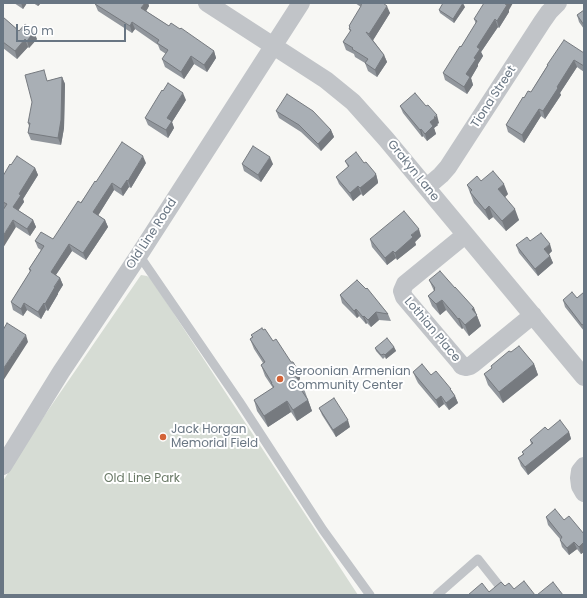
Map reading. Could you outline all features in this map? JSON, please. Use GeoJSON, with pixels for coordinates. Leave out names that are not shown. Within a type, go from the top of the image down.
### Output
{"type":"FeatureCollection","features":[{"type":"Feature","properties":{"kind":"street","name":"Grakyn Lane"},"geometry":{"type":"LineString","coordinates":[[207,3],[326,80],[353,102],[386,139],[584,378]]}},
{"type":"Feature","properties":{"kind":"street","name":"Old Line Road"},"geometry":{"type":"LineString","coordinates":[[3,466],[63,369],[139,255],[301,3]]}},
{"type":"Feature","properties":{"kind":"street","name":"Tiona Street"},"geometry":{"type":"LineString","coordinates":[[427,188],[448,167],[542,22],[558,3]]}},
{"type":"Feature","properties":{"kind":"street","name":"Lothian Place"},"geometry":{"type":"LineString","coordinates":[[466,235],[405,284],[402,291],[404,297],[462,366],[466,367],[473,364],[533,315]]}},
{"type":"Feature","properties":{"kind":"lane"},"geometry":{"type":"LineString","coordinates":[[139,255],[239,401],[324,530],[370,595]]}},
{"type":"Feature","properties":{"kind":"lane"},"geometry":{"type":"LineString","coordinates":[[437,595],[478,559],[501,588]]}},
{"type":"Feature","properties":{"kind":"green space","name":"Old Line Park"},"geometry":{"type":"Polygon","coordinates":[[[141,275],[150,278],[163,297],[358,595],[3,595],[3,481],[40,422],[141,275]]]}},
{"type":"Feature","properties":{"kind":"building"},"geometry":{"type":"Polygon","coordinates":[[[145,3],[141,8],[169,26],[171,23],[180,29],[181,28],[214,51],[204,65],[191,56],[181,72],[162,59],[168,50],[157,43],[159,40],[132,22],[130,26],[95,4],[145,3]]]}},
{"type":"Feature","properties":{"kind":"building"},"geometry":{"type":"Polygon","coordinates":[[[362,3],[383,3],[387,6],[369,34],[366,32],[384,55],[375,70],[365,63],[368,59],[343,42],[351,30],[349,29],[349,26],[362,3]]]}},
{"type":"Feature","properties":{"kind":"building"},"geometry":{"type":"Polygon","coordinates":[[[443,3],[463,3],[453,19],[439,10],[443,3]]]}},
{"type":"Feature","properties":{"kind":"building"},"geometry":{"type":"Polygon","coordinates":[[[484,3],[506,3],[505,4],[507,5],[497,21],[495,19],[477,47],[480,49],[474,58],[476,59],[466,74],[470,77],[464,87],[443,73],[477,21],[474,19],[484,3]]]}},
{"type":"Feature","properties":{"kind":"building"},"geometry":{"type":"Polygon","coordinates":[[[584,10],[584,25],[577,15],[584,10]]]}},
{"type":"Feature","properties":{"kind":"building"},"geometry":{"type":"Polygon","coordinates":[[[3,17],[19,31],[25,24],[34,32],[27,41],[25,39],[15,51],[3,42],[3,17]]]}},
{"type":"Feature","properties":{"kind":"building"},"geometry":{"type":"Polygon","coordinates":[[[564,40],[584,53],[584,66],[574,60],[543,111],[539,109],[522,135],[506,125],[523,97],[524,98],[528,91],[531,92],[564,40]]]}},
{"type":"Feature","properties":{"kind":"building"},"geometry":{"type":"Polygon","coordinates":[[[44,70],[47,81],[62,77],[61,120],[58,138],[28,133],[30,123],[28,123],[32,102],[25,75],[44,70]]]}},
{"type":"Feature","properties":{"kind":"building"},"geometry":{"type":"Polygon","coordinates":[[[168,83],[183,93],[167,118],[172,121],[166,130],[145,118],[168,83]]]}},
{"type":"Feature","properties":{"kind":"building"},"geometry":{"type":"Polygon","coordinates":[[[415,93],[426,106],[428,105],[437,115],[430,122],[433,126],[425,134],[400,106],[415,93]]]}},
{"type":"Feature","properties":{"kind":"building"},"geometry":{"type":"Polygon","coordinates":[[[287,94],[313,111],[331,130],[318,144],[299,125],[276,111],[287,94]]]}},
{"type":"Feature","properties":{"kind":"building"},"geometry":{"type":"Polygon","coordinates":[[[122,142],[143,156],[128,181],[127,180],[121,189],[112,183],[93,212],[105,220],[83,253],[69,244],[51,272],[60,278],[45,304],[44,303],[38,312],[24,303],[21,309],[11,302],[31,270],[29,269],[44,246],[35,241],[41,232],[53,239],[78,201],[81,203],[95,181],[96,182],[122,142]]]}},
{"type":"Feature","properties":{"kind":"building"},"geometry":{"type":"Polygon","coordinates":[[[253,146],[270,157],[258,175],[242,164],[253,146]]]}},
{"type":"Feature","properties":{"kind":"building"},"geometry":{"type":"Polygon","coordinates":[[[356,152],[364,163],[366,162],[376,174],[360,188],[358,186],[350,193],[336,177],[349,166],[345,161],[356,152]]]}},
{"type":"Feature","properties":{"kind":"building"},"geometry":{"type":"Polygon","coordinates":[[[17,156],[35,168],[13,207],[33,220],[27,229],[13,220],[3,236],[3,210],[7,204],[3,202],[3,176],[17,156]]]}},
{"type":"Feature","properties":{"kind":"building"},"geometry":{"type":"Polygon","coordinates":[[[493,171],[504,184],[498,189],[515,209],[502,221],[489,206],[485,210],[470,192],[472,190],[467,185],[477,176],[481,181],[493,171]]]}},
{"type":"Feature","properties":{"kind":"building"},"geometry":{"type":"Polygon","coordinates":[[[404,211],[419,229],[411,235],[413,237],[395,253],[393,251],[385,258],[370,239],[404,211]]]}},
{"type":"Feature","properties":{"kind":"building"},"geometry":{"type":"Polygon","coordinates":[[[541,233],[550,244],[544,249],[550,256],[535,269],[516,245],[527,237],[530,241],[541,233]]]}},
{"type":"Feature","properties":{"kind":"building"},"geometry":{"type":"Polygon","coordinates":[[[440,271],[474,308],[472,309],[477,315],[465,325],[442,300],[436,304],[428,296],[435,290],[429,280],[440,271]]]}},
{"type":"Feature","properties":{"kind":"building"},"geometry":{"type":"Polygon","coordinates":[[[357,280],[366,289],[367,288],[388,314],[376,312],[368,320],[356,309],[354,311],[340,295],[357,280]]]}},
{"type":"Feature","properties":{"kind":"building"},"geometry":{"type":"Polygon","coordinates":[[[572,292],[577,298],[584,292],[584,324],[582,325],[563,300],[572,292]]]}},
{"type":"Feature","properties":{"kind":"building"},"geometry":{"type":"Polygon","coordinates":[[[7,323],[26,335],[3,369],[3,330],[7,323]]]}},
{"type":"Feature","properties":{"kind":"building"},"geometry":{"type":"Polygon","coordinates":[[[262,328],[263,330],[265,329],[273,341],[276,339],[291,362],[293,362],[296,367],[294,374],[303,386],[300,388],[308,400],[293,410],[287,401],[264,416],[254,400],[274,387],[261,365],[265,362],[250,339],[253,337],[251,335],[262,328]]]}},
{"type":"Feature","properties":{"kind":"building"},"geometry":{"type":"Polygon","coordinates":[[[387,338],[394,347],[385,355],[381,355],[375,348],[387,338]]]}},
{"type":"Feature","properties":{"kind":"building"},"geometry":{"type":"Polygon","coordinates":[[[519,346],[534,364],[499,392],[484,374],[509,351],[511,352],[519,346]]]}},
{"type":"Feature","properties":{"kind":"building"},"geometry":{"type":"Polygon","coordinates":[[[422,364],[431,375],[436,371],[455,396],[446,403],[441,396],[436,400],[413,372],[422,364]]]}},
{"type":"Feature","properties":{"kind":"building"},"geometry":{"type":"Polygon","coordinates":[[[334,398],[348,420],[333,430],[319,408],[334,398]]]}},
{"type":"Feature","properties":{"kind":"building"},"geometry":{"type":"Polygon","coordinates":[[[560,420],[569,432],[525,467],[518,458],[524,454],[522,452],[533,443],[530,440],[545,427],[548,430],[560,420]]]}},
{"type":"Feature","properties":{"kind":"building"},"geometry":{"type":"Polygon","coordinates":[[[555,509],[564,520],[569,516],[584,534],[584,542],[579,547],[574,542],[567,548],[560,540],[562,537],[546,517],[555,509]]]}},
{"type":"Feature","properties":{"kind":"building"},"geometry":{"type":"Polygon","coordinates":[[[524,581],[535,595],[468,595],[482,583],[489,592],[501,582],[505,586],[509,583],[514,589],[524,581]]]}},
{"type":"Feature","properties":{"kind":"building"},"geometry":{"type":"Polygon","coordinates":[[[553,582],[563,595],[537,595],[553,582]]]}},
{"type":"Feature","properties":{"kind":"place","name":"Seroonian Armenian Community Center"},"geometry":{"type":"Point","coordinates":[280,379]}},
{"type":"Feature","properties":{"kind":"place","name":"Jack Horgan Memorial Field"},"geometry":{"type":"Point","coordinates":[163,437]}}]}
